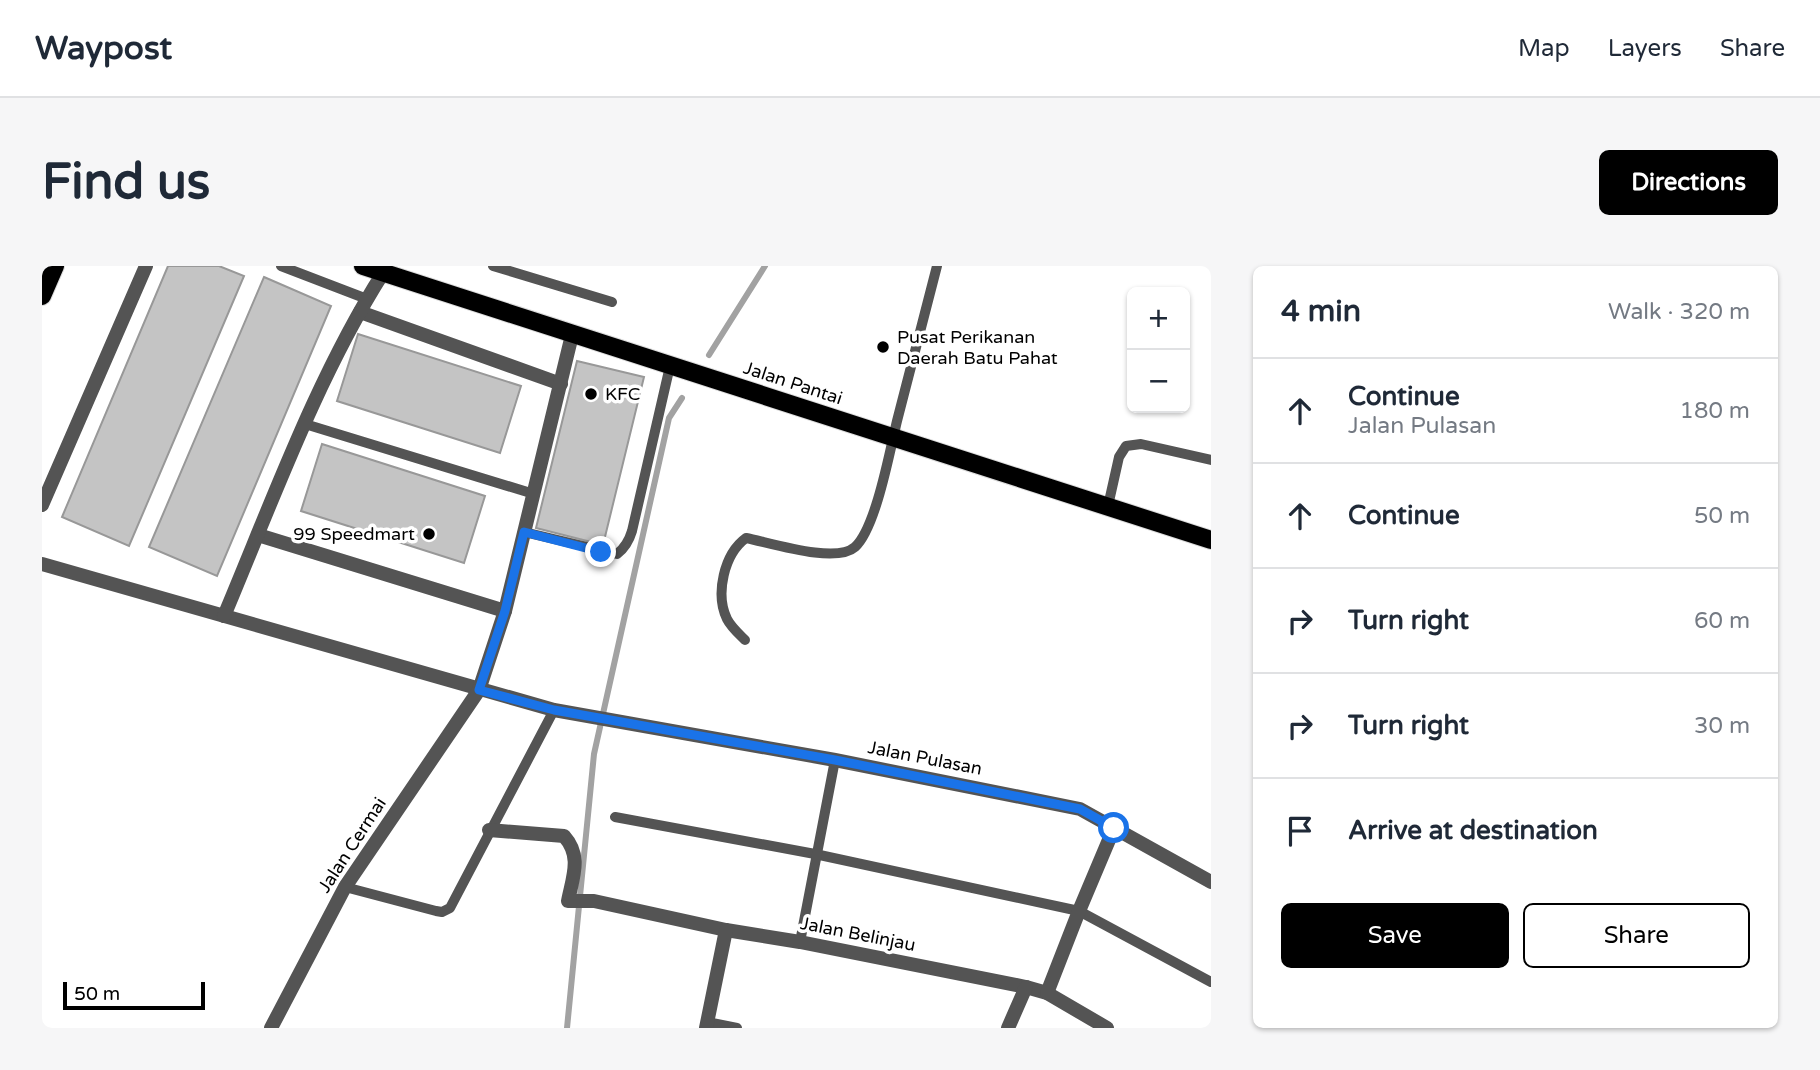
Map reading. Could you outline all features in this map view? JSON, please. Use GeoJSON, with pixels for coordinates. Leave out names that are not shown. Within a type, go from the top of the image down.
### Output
{"type":"FeatureCollection","features":[{"type":"Feature","properties":{"kind":"main road"},"geometry":{"type":"LineString","coordinates":[[42,296],[55,266]]}},
{"type":"Feature","properties":{"kind":"main road","name":"Jalan Pantai"},"geometry":{"type":"LineString","coordinates":[[363,266],[670,366],[895,431],[1211,540]]}},
{"type":"Feature","properties":{"kind":"street"},"geometry":{"type":"LineString","coordinates":[[42,505],[146,266]]}},
{"type":"Feature","properties":{"kind":"street"},"geometry":{"type":"LineString","coordinates":[[224,616],[305,424],[360,312],[383,273]]}},
{"type":"Feature","properties":{"kind":"street"},"geometry":{"type":"LineString","coordinates":[[360,312],[561,384]]}},
{"type":"Feature","properties":{"kind":"street","name":"Jalan Cermai"},"geometry":{"type":"LineString","coordinates":[[271,1028],[345,887],[479,690],[505,611],[572,335]]}},
{"type":"Feature","properties":{"kind":"street"},"geometry":{"type":"LineString","coordinates":[[258,535],[505,611]]}},
{"type":"Feature","properties":{"kind":"street","name":"Jalan Pulasan"},"geometry":{"type":"LineString","coordinates":[[42,564],[554,710],[835,760],[1080,809],[1211,882]]}},
{"type":"Feature","properties":{"kind":"street"},"geometry":{"type":"LineString","coordinates":[[1047,993],[1114,828]]}},
{"type":"Feature","properties":{"kind":"street","name":"Jalan Belinjau"},"geometry":{"type":"LineString","coordinates":[[489,830],[564,836],[573,847],[575,862],[568,901],[594,901],[726,930],[1026,987],[1047,993],[1107,1028]]}},
{"type":"Feature","properties":{"kind":"street"},"geometry":{"type":"LineString","coordinates":[[707,1025],[726,930]]}},
{"type":"Feature","properties":{"kind":"street"},"geometry":{"type":"LineString","coordinates":[[1008,1028],[1026,987]]}},
{"type":"Feature","properties":{"kind":"lane"},"geometry":{"type":"LineString","coordinates":[[281,266],[367,299]]}},
{"type":"Feature","properties":{"kind":"lane"},"geometry":{"type":"LineString","coordinates":[[493,266],[612,302]]}},
{"type":"Feature","properties":{"kind":"lane"},"geometry":{"type":"LineString","coordinates":[[745,640],[727,620],[721,598],[726,567],[737,545],[746,538],[832,555],[854,547],[865,530],[895,431],[937,266]]}},
{"type":"Feature","properties":{"kind":"lane"},"geometry":{"type":"LineString","coordinates":[[524,532],[601,552],[617,554],[622,550],[632,531],[670,366]]}},
{"type":"Feature","properties":{"kind":"lane"},"geometry":{"type":"LineString","coordinates":[[305,424],[534,494]]}},
{"type":"Feature","properties":{"kind":"lane"},"geometry":{"type":"LineString","coordinates":[[1108,506],[1119,457],[1126,446],[1141,444],[1211,460]]}},
{"type":"Feature","properties":{"kind":"lane"},"geometry":{"type":"LineString","coordinates":[[345,887],[442,912],[450,908],[554,710]]}},
{"type":"Feature","properties":{"kind":"lane"},"geometry":{"type":"LineString","coordinates":[[800,942],[835,760]]}},
{"type":"Feature","properties":{"kind":"lane"},"geometry":{"type":"LineString","coordinates":[[615,817],[815,854],[1079,911],[1211,982]]}},
{"type":"Feature","properties":{"kind":"lane"},"geometry":{"type":"LineString","coordinates":[[707,1025],[737,1028]]}},
{"type":"Feature","properties":{"kind":"building"},"geometry":{"type":"Polygon","coordinates":[[[168,266],[219,266],[244,276],[129,546],[62,517],[168,266]]]}},
{"type":"Feature","properties":{"kind":"building"},"geometry":{"type":"Polygon","coordinates":[[[264,277],[331,306],[217,576],[149,547],[264,277]]]}},
{"type":"Feature","properties":{"kind":"building"},"geometry":{"type":"Polygon","coordinates":[[[358,334],[521,386],[500,453],[337,401],[358,334]]]}},
{"type":"Feature","properties":{"kind":"building"},"geometry":{"type":"Polygon","coordinates":[[[577,361],[644,377],[603,545],[536,528],[577,361]]]}},
{"type":"Feature","properties":{"kind":"building"},"geometry":{"type":"Polygon","coordinates":[[[322,444],[485,496],[464,563],[301,511],[322,444]]]}},
{"type":"Feature","properties":{"kind":"waterway"},"geometry":{"type":"LineString","coordinates":[[709,355],[765,266]]}},
{"type":"Feature","properties":{"kind":"waterway"},"geometry":{"type":"LineString","coordinates":[[567,1028],[594,754],[669,418],[682,398]]}},
{"type":"Feature","properties":{"kind":"place","name":"Pusat Perikanan Daerah Batu Pahat"},"geometry":{"type":"Point","coordinates":[883,347]}},
{"type":"Feature","properties":{"kind":"place","name":"KFC"},"geometry":{"type":"Point","coordinates":[591,394]}},
{"type":"Feature","properties":{"kind":"place","name":"99 Speedmart"},"geometry":{"type":"Point","coordinates":[429,534]}},
{"type":"Feature","properties":{"kind":"route"},"geometry":{"type":"LineString","coordinates":[[601,552],[524,532],[505,611],[479,690],[554,710],[835,760],[1080,809],[1114,828]]}}]}
